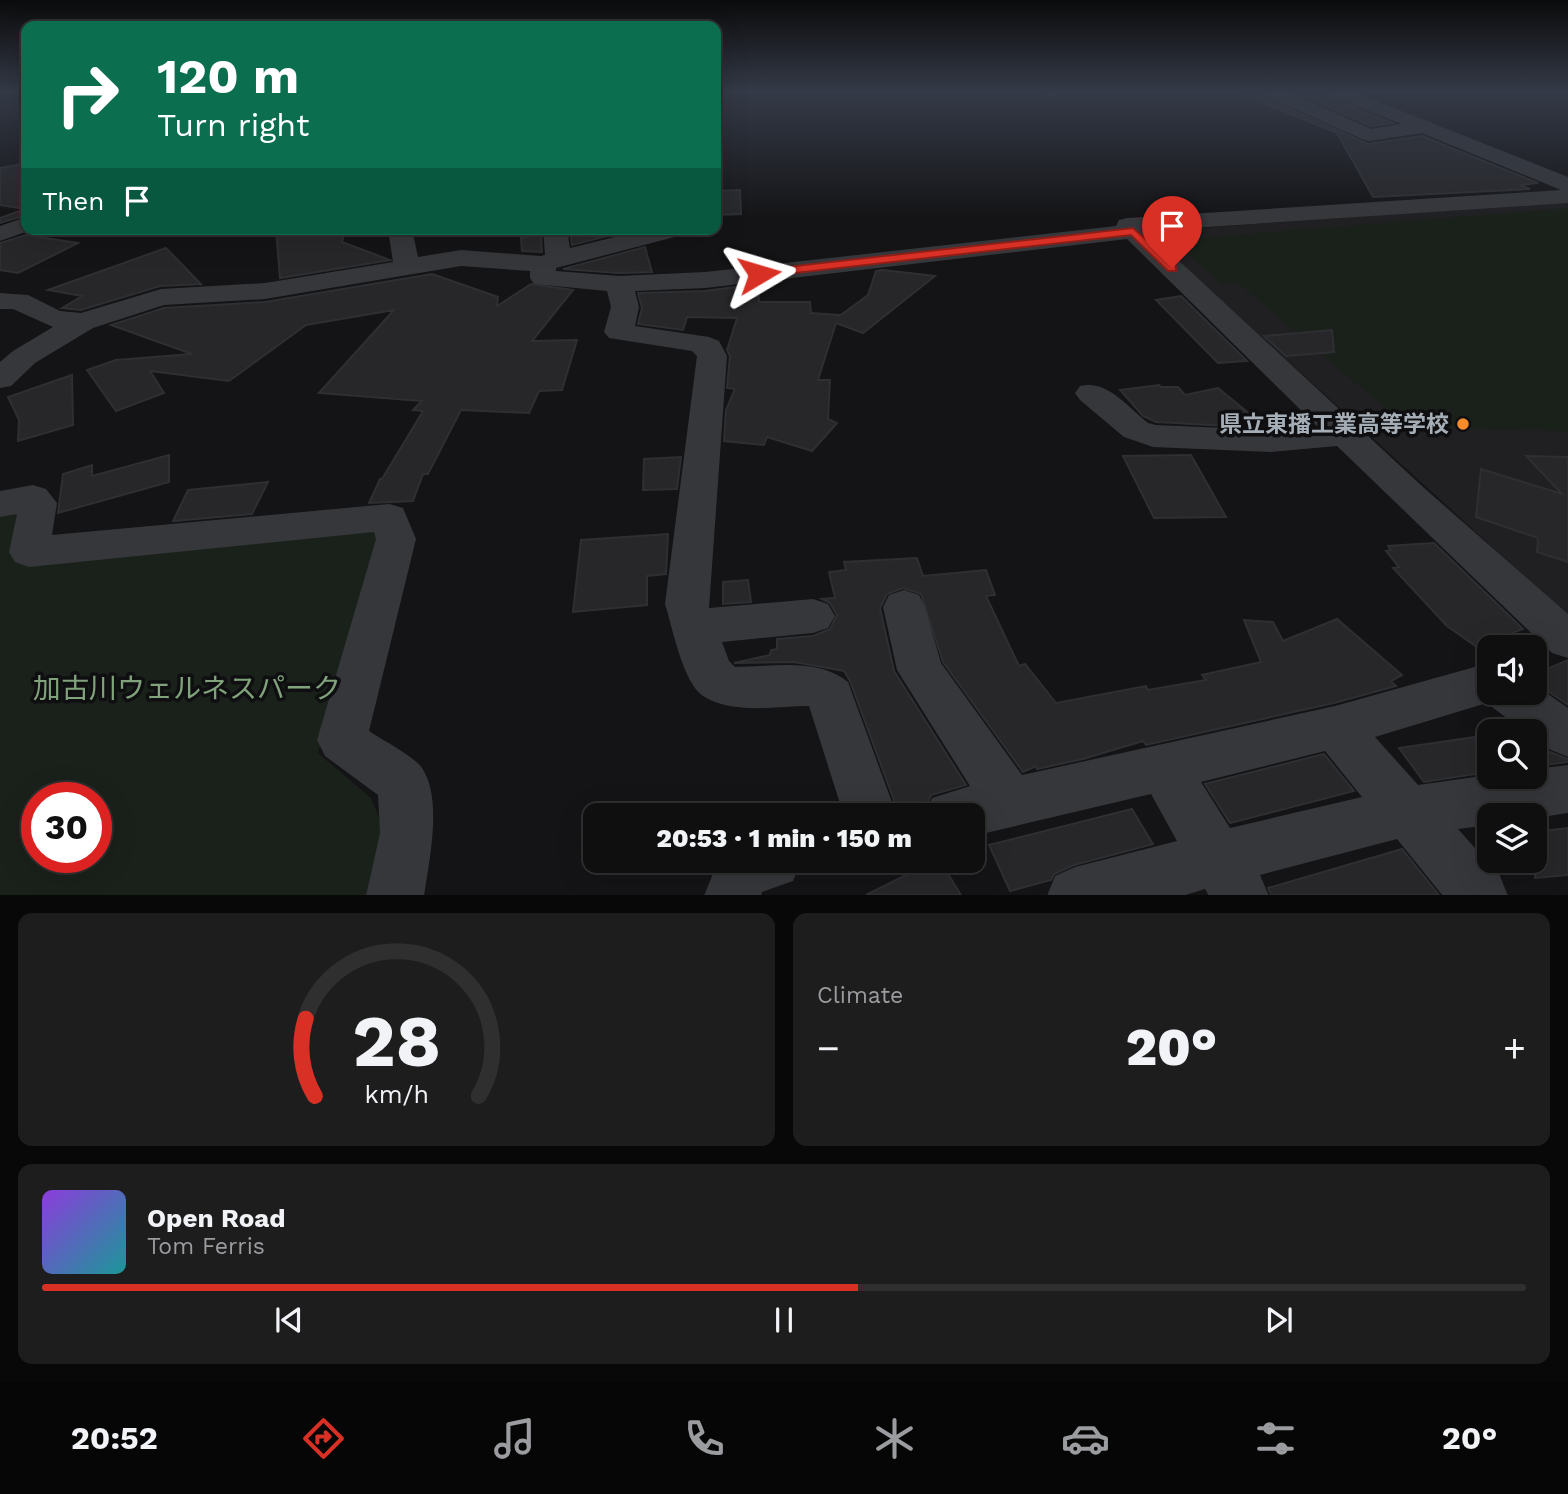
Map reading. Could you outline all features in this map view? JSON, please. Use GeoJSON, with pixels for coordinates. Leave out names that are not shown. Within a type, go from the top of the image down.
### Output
{"type":"FeatureCollection","features":[{"type":"Feature","properties":{"kind":"street"},"geometry":{"type":"LineString","coordinates":[[1445,135],[1568,185]]}},
{"type":"Feature","properties":{"kind":"street"},"geometry":{"type":"LineString","coordinates":[[1568,196],[1127,225],[1346,435],[1568,640]]}},
{"type":"Feature","properties":{"kind":"street"},"geometry":{"type":"LineString","coordinates":[[0,234],[21,226]]}},
{"type":"Feature","properties":{"kind":"street"},"geometry":{"type":"LineString","coordinates":[[554,235],[551,261],[543,278],[620,284],[705,280],[1133,231]]}},
{"type":"Feature","properties":{"kind":"street"},"geometry":{"type":"LineString","coordinates":[[401,235],[407,265]]}},
{"type":"Feature","properties":{"kind":"street"},"geometry":{"type":"LineString","coordinates":[[0,379],[24,357],[83,322],[161,297],[265,291],[461,258],[551,261],[653,235]]}},
{"type":"Feature","properties":{"kind":"street"},"geometry":{"type":"LineString","coordinates":[[620,284],[625,307],[619,332],[698,343],[708,347],[712,356],[686,604],[710,672],[719,682],[731,687],[819,686],[831,696],[867,803]]}},
{"type":"Feature","properties":{"kind":"street"},"geometry":{"type":"LineString","coordinates":[[0,301],[18,301],[54,319],[83,322]]}},
{"type":"Feature","properties":{"kind":"street"},"geometry":{"type":"LineString","coordinates":[[1091,393],[1136,430],[1153,436],[1271,441],[1346,435]]}},
{"type":"Feature","properties":{"kind":"street"},"geometry":{"type":"LineString","coordinates":[[0,504],[33,498],[38,503],[29,552],[389,517],[396,539],[342,740],[403,783],[407,833],[395,895]]}},
{"type":"Feature","properties":{"kind":"street"},"geometry":{"type":"LineString","coordinates":[[904,607],[920,670],[1011,804]]}},
{"type":"Feature","properties":{"kind":"street"},"geometry":{"type":"LineString","coordinates":[[692,627],[813,616]]}},
{"type":"Feature","properties":{"kind":"street"},"geometry":{"type":"LineString","coordinates":[[985,809],[1335,727],[1477,686]]}},
{"type":"Feature","properties":{"kind":"street"},"geometry":{"type":"LineString","coordinates":[[1526,705],[1568,735]]}},
{"type":"Feature","properties":{"kind":"street"},"geometry":{"type":"LineString","coordinates":[[1335,727],[1480,895]]}},
{"type":"Feature","properties":{"kind":"street"},"geometry":{"type":"LineString","coordinates":[[1163,768],[1230,877]]}},
{"type":"Feature","properties":{"kind":"street"},"geometry":{"type":"LineString","coordinates":[[1075,895],[1230,877],[1409,811],[1568,789]]}},
{"type":"Feature","properties":{"kind":"street"},"geometry":{"type":"LineString","coordinates":[[732,895],[742,873]]}},
{"type":"Feature","properties":{"kind":"shaded area","name":"県立東播工業高等学校"},"geometry":{"type":"Polygon","coordinates":[[[1568,201],[1568,616],[1146,232],[1568,201]]]}},
{"type":"Feature","properties":{"kind":"green space","name":"県立東播工業高等学校"},"geometry":{"type":"Polygon","coordinates":[[[1568,208],[1568,263],[1555,256],[1568,264],[1568,431],[1409,428],[1239,284],[1221,283],[1172,240],[1568,208]]]}},
{"type":"Feature","properties":{"kind":"green space","name":"加古川ウェルネスパーク"},"geometry":{"type":"Polygon","coordinates":[[[0,511],[31,512],[20,561],[374,526],[383,539],[318,753],[371,798],[384,829],[370,895],[0,895],[0,511]]]}},
{"type":"Feature","properties":{"kind":"building"},"geometry":{"type":"Polygon","coordinates":[[[1338,135],[1347,135],[1368,144],[1422,136],[1538,183],[1520,185],[1530,189],[1373,197],[1338,135]]]}},
{"type":"Feature","properties":{"kind":"building"},"geometry":{"type":"Polygon","coordinates":[[[21,164],[21,208],[0,205],[0,168],[21,164]]]}},
{"type":"Feature","properties":{"kind":"building"},"geometry":{"type":"Polygon","coordinates":[[[740,190],[741,214],[721,215],[721,191],[740,190]]]}},
{"type":"Feature","properties":{"kind":"building"},"geometry":{"type":"Polygon","coordinates":[[[21,210],[21,217],[0,223],[0,218],[21,210]]]}},
{"type":"Feature","properties":{"kind":"building"},"geometry":{"type":"Polygon","coordinates":[[[26,235],[78,243],[18,273],[0,270],[0,243],[26,235]]]}},
{"type":"Feature","properties":{"kind":"building"},"geometry":{"type":"Polygon","coordinates":[[[276,235],[344,235],[342,242],[390,260],[280,278],[276,235]]]}},
{"type":"Feature","properties":{"kind":"building"},"geometry":{"type":"Polygon","coordinates":[[[541,235],[542,252],[522,251],[521,238],[541,235]]]}},
{"type":"Feature","properties":{"kind":"building"},"geometry":{"type":"Polygon","coordinates":[[[571,235],[611,235],[572,245],[571,235]]]}},
{"type":"Feature","properties":{"kind":"building"},"geometry":{"type":"Polygon","coordinates":[[[645,247],[652,272],[619,273],[563,269],[645,247]]]}},
{"type":"Feature","properties":{"kind":"building"},"geometry":{"type":"Polygon","coordinates":[[[166,248],[201,284],[160,286],[81,310],[62,308],[82,296],[48,290],[166,248]]]}},
{"type":"Feature","properties":{"kind":"building"},"geometry":{"type":"Polygon","coordinates":[[[876,271],[935,276],[863,333],[836,323],[818,380],[830,380],[828,419],[837,423],[812,451],[767,437],[764,445],[724,441],[726,410],[735,389],[727,388],[730,356],[727,350],[737,318],[687,317],[683,330],[638,324],[642,308],[638,293],[705,291],[758,284],[759,302],[810,302],[811,313],[839,315],[838,317],[868,295],[876,271]]]}},
{"type":"Feature","properties":{"kind":"building"},"geometry":{"type":"Polygon","coordinates":[[[432,274],[498,297],[497,306],[531,284],[573,290],[532,341],[577,340],[562,390],[539,391],[529,413],[461,410],[428,474],[423,474],[413,501],[369,503],[380,479],[423,411],[413,410],[422,401],[319,393],[394,310],[306,325],[229,381],[150,371],[164,393],[116,411],[87,370],[116,360],[192,354],[111,325],[164,308],[265,302],[432,274]]]}},
{"type":"Feature","properties":{"kind":"building"},"geometry":{"type":"Polygon","coordinates":[[[1181,296],[1247,361],[1218,363],[1156,300],[1181,296]]]}},
{"type":"Feature","properties":{"kind":"building"},"geometry":{"type":"Polygon","coordinates":[[[1332,330],[1334,352],[1286,356],[1264,336],[1332,330]]]}},
{"type":"Feature","properties":{"kind":"building"},"geometry":{"type":"Polygon","coordinates":[[[72,375],[73,425],[18,441],[19,420],[8,397],[72,375]]]}},
{"type":"Feature","properties":{"kind":"building"},"geometry":{"type":"Polygon","coordinates":[[[1159,385],[1178,387],[1185,395],[1218,388],[1256,419],[1229,426],[1156,422],[1143,416],[1120,390],[1159,385]]]}},
{"type":"Feature","properties":{"kind":"building"},"geometry":{"type":"Polygon","coordinates":[[[169,455],[169,482],[58,513],[63,474],[92,465],[92,476],[169,455]]]}},
{"type":"Feature","properties":{"kind":"building"},"geometry":{"type":"Polygon","coordinates":[[[1191,455],[1226,517],[1154,518],[1123,456],[1191,455]]]}},
{"type":"Feature","properties":{"kind":"building","name":"県立東播工業高等学校"},"geometry":{"type":"Polygon","coordinates":[[[1526,456],[1568,457],[1568,562],[1537,552],[1538,538],[1476,517],[1481,469],[1562,494],[1526,456]]]}},
{"type":"Feature","properties":{"kind":"building"},"geometry":{"type":"Polygon","coordinates":[[[681,457],[677,489],[643,490],[644,459],[681,457]]]}},
{"type":"Feature","properties":{"kind":"building"},"geometry":{"type":"Polygon","coordinates":[[[268,482],[252,514],[173,521],[188,490],[268,482]]]}},
{"type":"Feature","properties":{"kind":"building"},"geometry":{"type":"Polygon","coordinates":[[[668,534],[666,574],[647,576],[647,605],[573,612],[581,540],[668,534]]]}},
{"type":"Feature","properties":{"kind":"building"},"geometry":{"type":"Polygon","coordinates":[[[1434,543],[1523,629],[1508,635],[1477,635],[1477,647],[1447,626],[1393,568],[1399,567],[1386,551],[1391,550],[1388,546],[1434,543]]]}},
{"type":"Feature","properties":{"kind":"building"},"geometry":{"type":"Polygon","coordinates":[[[917,558],[923,576],[986,570],[995,595],[986,596],[1019,666],[1025,664],[1056,703],[1146,686],[1148,690],[1206,680],[1202,675],[1261,662],[1244,620],[1273,622],[1283,641],[1337,619],[1402,675],[1391,681],[1396,686],[1334,703],[1146,745],[1143,741],[1083,759],[1037,769],[1036,766],[1023,772],[943,662],[921,594],[903,588],[887,594],[880,608],[894,671],[966,785],[931,795],[927,803],[895,803],[844,671],[794,662],[734,663],[770,655],[771,650],[777,649],[777,639],[813,636],[830,629],[837,615],[830,603],[822,599],[835,598],[829,572],[846,570],[844,562],[917,558]]]}},
{"type":"Feature","properties":{"kind":"building"},"geometry":{"type":"Polygon","coordinates":[[[748,580],[751,602],[723,604],[723,582],[748,580]]]}},
{"type":"Feature","properties":{"kind":"building"},"geometry":{"type":"Polygon","coordinates":[[[1568,660],[1568,705],[1547,690],[1547,669],[1568,660]]]}},
{"type":"Feature","properties":{"kind":"building"},"geometry":{"type":"Polygon","coordinates":[[[1477,737],[1477,774],[1424,782],[1399,748],[1477,737]]]}},
{"type":"Feature","properties":{"kind":"building"},"geometry":{"type":"Polygon","coordinates":[[[1547,750],[1568,759],[1568,762],[1547,765],[1547,750]]]}},
{"type":"Feature","properties":{"kind":"building"},"geometry":{"type":"Polygon","coordinates":[[[1324,754],[1354,791],[1230,823],[1205,784],[1324,754]]]}},
{"type":"Feature","properties":{"kind":"building"},"geometry":{"type":"Polygon","coordinates":[[[1132,809],[1153,844],[1074,865],[1054,874],[1051,880],[1010,891],[989,845],[1132,809]]]}},
{"type":"Feature","properties":{"kind":"building"},"geometry":{"type":"Polygon","coordinates":[[[1568,828],[1568,875],[1535,878],[1535,873],[1547,873],[1547,831],[1568,828]]]}},
{"type":"Feature","properties":{"kind":"building"},"geometry":{"type":"Polygon","coordinates":[[[1402,849],[1439,895],[1271,895],[1268,888],[1402,849]]]}},
{"type":"Feature","properties":{"kind":"building"},"geometry":{"type":"Polygon","coordinates":[[[910,873],[947,873],[961,895],[866,895],[910,873]]]}},
{"type":"Feature","properties":{"kind":"place","name":"県立東播工業高等学校"},"geometry":{"type":"Point","coordinates":[1463,424]}},
{"type":"Feature","properties":{"kind":"route"},"geometry":{"type":"LineString","coordinates":[[759,274],[1133,231],[1172,268]]}}]}
